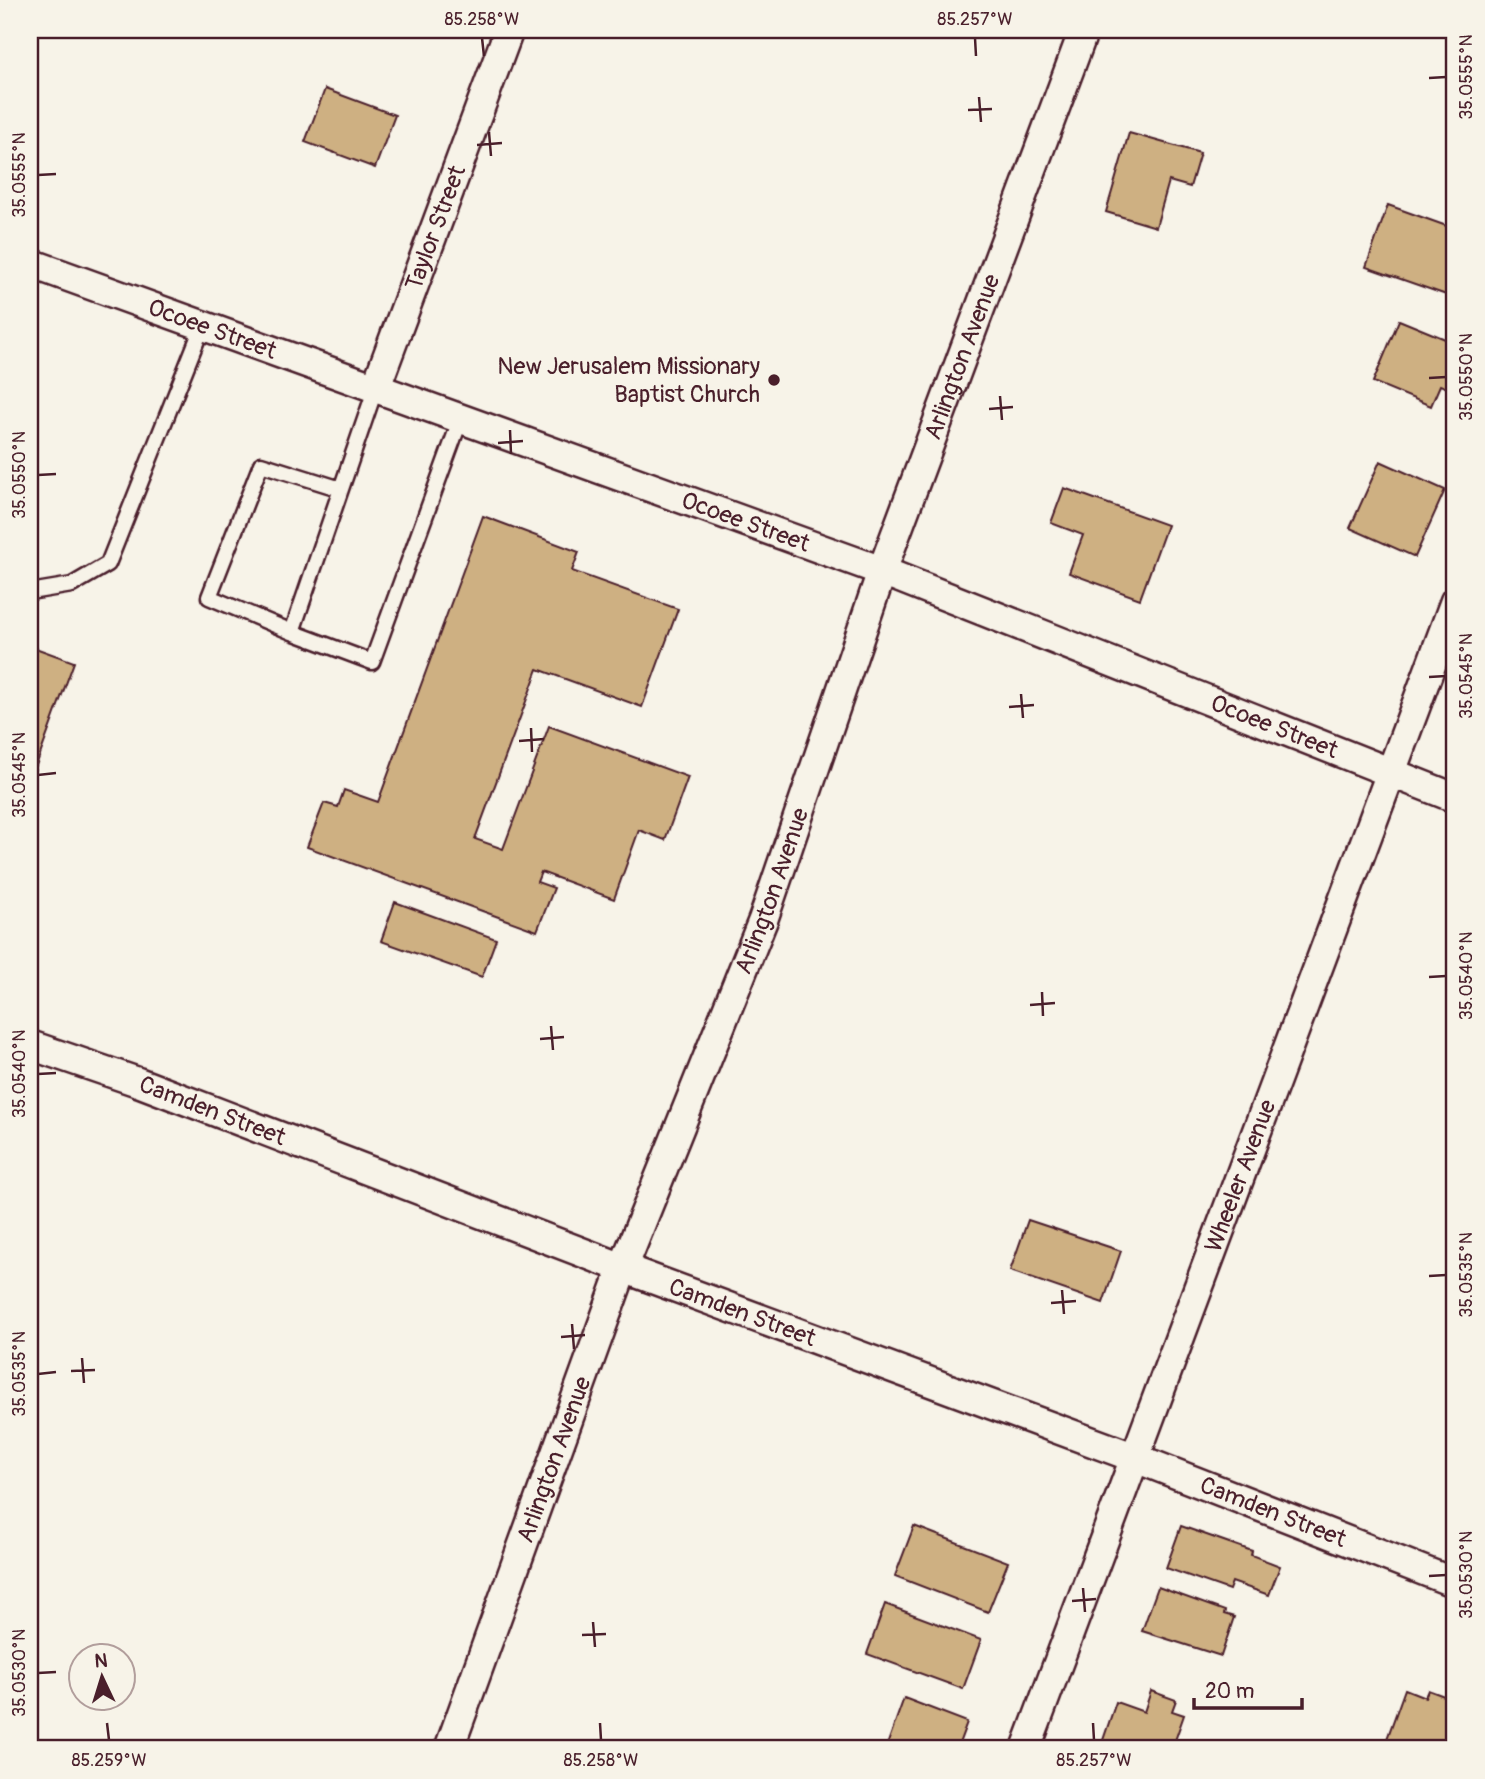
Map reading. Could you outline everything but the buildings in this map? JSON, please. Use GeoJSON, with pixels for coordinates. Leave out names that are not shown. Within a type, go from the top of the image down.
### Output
{"type":"FeatureCollection","features":[{"type":"Feature","properties":{"kind":"street","name":"Taylor Street"},"geometry":{"type":"LineString","coordinates":[[376,387],[509,30]]}},
{"type":"Feature","properties":{"kind":"street","name":"Arlington Avenue"},"geometry":{"type":"LineString","coordinates":[[449,1749],[622,1268],[763,920],[882,571],[1084,30]]}},
{"type":"Feature","properties":{"kind":"street","name":"Ocoee Street"},"geometry":{"type":"LineString","coordinates":[[30,263],[882,571],[1455,798]]}},
{"type":"Feature","properties":{"kind":"street","name":"Wheeler Avenue"},"geometry":{"type":"LineString","coordinates":[[1027,1749],[1133,1457],[1455,601]]}},
{"type":"Feature","properties":{"kind":"street","name":"Camden Street"},"geometry":{"type":"LineString","coordinates":[[30,1045],[138,1082],[622,1268],[1133,1457],[1455,1583]]}},
{"type":"Feature","properties":{"kind":"lane"},"geometry":{"type":"LineString","coordinates":[[30,592],[72,585],[108,564],[203,325]]}},
{"type":"Feature","properties":{"kind":"lane"},"geometry":{"type":"LineString","coordinates":[[292,632],[376,387]]}},
{"type":"Feature","properties":{"kind":"lane"},"geometry":{"type":"LineString","coordinates":[[341,489],[261,464],[209,597],[372,662],[461,418]]}},
{"type":"Feature","properties":{"kind":"place","name":"New Jerusalem Missionary Baptist Church"},"geometry":{"type":"Point","coordinates":[774,380]}}]}
